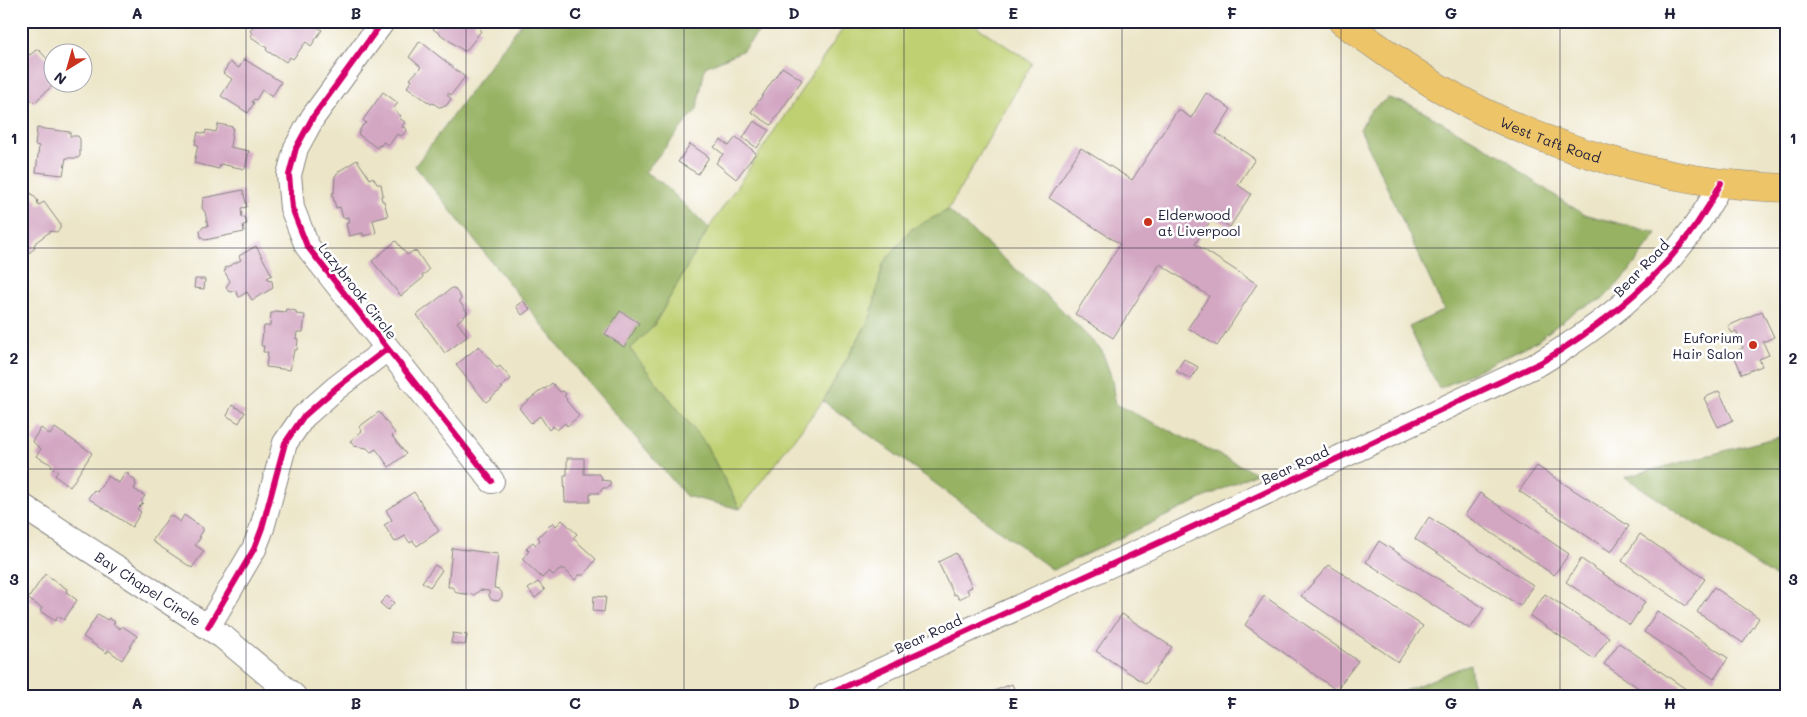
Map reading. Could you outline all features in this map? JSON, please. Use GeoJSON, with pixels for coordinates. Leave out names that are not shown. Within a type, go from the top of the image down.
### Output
{"type":"FeatureCollection","features":[{"type":"Feature","properties":{"kind":"main road","name":"West Taft Road"},"geometry":{"type":"LineString","coordinates":[[1342,21],[1437,86],[1501,120],[1570,147],[1639,169],[1675,177],[1758,187],[1786,188]]}},
{"type":"Feature","properties":{"kind":"street","name":"Lazybrook Circle"},"geometry":{"type":"LineString","coordinates":[[383,21],[313,117],[296,148],[289,175],[292,208],[307,246],[492,481]]}},
{"type":"Feature","properties":{"kind":"street","name":"Bear Road"},"geometry":{"type":"LineString","coordinates":[[825,696],[1169,538],[1540,362],[1570,344],[1618,309],[1655,276],[1694,230],[1721,183]]}},
{"type":"Feature","properties":{"kind":"street"},"geometry":{"type":"LineString","coordinates":[[208,627],[254,549],[262,528],[285,443],[303,417],[336,388],[387,349]]}},
{"type":"Feature","properties":{"kind":"street","name":"Bay Chapel Circle"},"geometry":{"type":"LineString","coordinates":[[21,505],[208,627],[294,696]]}},
{"type":"Feature","properties":{"kind":"green space"},"geometry":{"type":"Polygon","coordinates":[[[523,21],[768,21],[742,51],[705,67],[697,109],[645,172],[663,184],[709,228],[653,327],[630,349],[706,445],[740,509],[686,496],[587,381],[415,166],[523,21]]]}},
{"type":"Feature","properties":{"kind":"green space"},"geometry":{"type":"Polygon","coordinates":[[[848,21],[973,21],[973,24],[1032,63],[948,210],[910,230],[883,264],[871,316],[823,401],[740,509],[706,445],[630,349],[653,327],[709,228],[848,21]]]}},
{"type":"Feature","properties":{"kind":"green space"},"geometry":{"type":"Polygon","coordinates":[[[1388,98],[1411,105],[1505,158],[1521,173],[1583,214],[1657,233],[1628,273],[1603,299],[1578,309],[1537,341],[1439,389],[1409,327],[1444,310],[1360,129],[1371,110],[1388,98]]]}},
{"type":"Feature","properties":{"kind":"green space"},"geometry":{"type":"Polygon","coordinates":[[[948,210],[1057,305],[1102,351],[1112,379],[1115,404],[1256,473],[1053,570],[823,401],[871,316],[883,264],[910,230],[948,210]]]}},
{"type":"Feature","properties":{"kind":"green space"},"geometry":{"type":"Polygon","coordinates":[[[1786,435],[1786,584],[1625,477],[1786,435]]]}},
{"type":"Feature","properties":{"kind":"green space"},"geometry":{"type":"Polygon","coordinates":[[[1470,664],[1474,696],[1392,696],[1470,664]]]}},
{"type":"Feature","properties":{"kind":"building"},"geometry":{"type":"Polygon","coordinates":[[[257,21],[298,21],[303,25],[306,21],[310,21],[322,30],[311,46],[306,42],[293,59],[290,57],[286,62],[266,50],[267,48],[250,36],[252,33],[250,31],[257,21]]]}},
{"type":"Feature","properties":{"kind":"building"},"geometry":{"type":"Polygon","coordinates":[[[439,21],[476,21],[474,24],[481,31],[466,51],[464,51],[433,29],[439,21]]]}},
{"type":"Feature","properties":{"kind":"building"},"geometry":{"type":"Polygon","coordinates":[[[420,41],[465,77],[451,95],[447,94],[451,99],[446,106],[439,107],[433,103],[431,104],[407,87],[412,80],[410,79],[421,67],[409,57],[420,41]]]}},
{"type":"Feature","properties":{"kind":"building"},"geometry":{"type":"Polygon","coordinates":[[[36,50],[42,53],[42,92],[46,92],[34,103],[21,89],[21,57],[28,53],[30,55],[36,50]]]}},
{"type":"Feature","properties":{"kind":"building"},"geometry":{"type":"Polygon","coordinates":[[[244,59],[281,82],[272,97],[262,90],[256,100],[254,99],[252,102],[254,103],[248,113],[221,96],[232,79],[223,73],[230,62],[239,68],[244,59]]]}},
{"type":"Feature","properties":{"kind":"building"},"geometry":{"type":"Polygon","coordinates":[[[782,67],[802,80],[771,125],[751,112],[782,67]]]}},
{"type":"Feature","properties":{"kind":"building"},"geometry":{"type":"Polygon","coordinates":[[[383,92],[398,103],[393,109],[401,116],[399,118],[405,122],[402,127],[406,128],[407,131],[401,136],[397,134],[389,145],[383,142],[377,148],[358,134],[366,123],[363,120],[383,92]]]}},
{"type":"Feature","properties":{"kind":"building","name":"Elderwood at Liverpool"},"geometry":{"type":"Polygon","coordinates":[[[1206,93],[1231,109],[1216,133],[1255,159],[1238,185],[1251,194],[1230,227],[1213,217],[1195,244],[1257,284],[1217,346],[1188,328],[1209,296],[1160,264],[1113,338],[1075,314],[1120,244],[1049,198],[1081,148],[1132,180],[1178,109],[1191,118],[1206,93]]]}},
{"type":"Feature","properties":{"kind":"building"},"geometry":{"type":"Polygon","coordinates":[[[754,121],[769,130],[757,148],[743,138],[754,121]]]}},
{"type":"Feature","properties":{"kind":"building"},"geometry":{"type":"Polygon","coordinates":[[[218,124],[233,127],[230,147],[249,151],[245,169],[220,164],[219,169],[194,163],[198,145],[195,144],[198,132],[205,134],[206,130],[216,132],[218,124]]]}},
{"type":"Feature","properties":{"kind":"building"},"geometry":{"type":"Polygon","coordinates":[[[37,128],[70,132],[70,136],[78,136],[80,139],[80,156],[78,158],[66,158],[63,175],[36,172],[39,146],[35,145],[37,128]]]}},
{"type":"Feature","properties":{"kind":"building"},"geometry":{"type":"Polygon","coordinates":[[[736,137],[756,153],[736,179],[716,163],[723,154],[714,147],[721,140],[729,146],[736,137]]]}},
{"type":"Feature","properties":{"kind":"building"},"geometry":{"type":"Polygon","coordinates":[[[690,144],[709,157],[698,174],[678,162],[690,144]]]}},
{"type":"Feature","properties":{"kind":"building"},"geometry":{"type":"Polygon","coordinates":[[[357,160],[370,179],[373,177],[377,184],[381,184],[382,201],[384,201],[388,216],[373,220],[376,233],[363,236],[363,233],[349,236],[346,223],[349,223],[348,217],[343,218],[340,207],[336,208],[332,193],[334,193],[335,176],[339,171],[357,160]]]}},
{"type":"Feature","properties":{"kind":"building"},"geometry":{"type":"Polygon","coordinates":[[[25,186],[38,201],[39,205],[44,202],[60,224],[60,229],[56,232],[51,231],[36,242],[35,248],[29,253],[28,251],[21,251],[21,189],[25,186]]]}},
{"type":"Feature","properties":{"kind":"building"},"geometry":{"type":"Polygon","coordinates":[[[243,190],[247,207],[241,208],[242,218],[245,217],[247,224],[243,225],[244,232],[205,240],[201,237],[200,231],[203,227],[208,226],[205,212],[202,208],[203,198],[243,190]]]}},
{"type":"Feature","properties":{"kind":"building"},"geometry":{"type":"Polygon","coordinates":[[[396,241],[407,255],[413,251],[417,252],[429,270],[422,276],[423,278],[401,296],[372,261],[396,241]]]}},
{"type":"Feature","properties":{"kind":"building"},"geometry":{"type":"Polygon","coordinates":[[[256,246],[272,275],[267,278],[272,281],[273,288],[252,300],[247,292],[239,297],[235,290],[228,291],[226,287],[230,281],[224,271],[226,270],[225,268],[241,260],[239,256],[256,246]]]}},
{"type":"Feature","properties":{"kind":"building"},"geometry":{"type":"Polygon","coordinates":[[[195,279],[205,279],[204,289],[194,288],[195,279]]]}},
{"type":"Feature","properties":{"kind":"building"},"geometry":{"type":"Polygon","coordinates":[[[452,288],[460,296],[461,299],[459,301],[467,312],[457,322],[468,336],[445,353],[417,315],[452,288]]]}},
{"type":"Feature","properties":{"kind":"building"},"geometry":{"type":"Polygon","coordinates":[[[523,301],[530,309],[522,315],[516,306],[523,301]]]}},
{"type":"Feature","properties":{"kind":"building"},"geometry":{"type":"Polygon","coordinates":[[[286,309],[296,311],[296,314],[305,315],[303,332],[297,332],[297,350],[294,350],[290,370],[266,367],[268,352],[263,352],[264,346],[261,346],[264,326],[270,326],[271,313],[275,311],[285,312],[286,309]]]}},
{"type":"Feature","properties":{"kind":"building"},"geometry":{"type":"Polygon","coordinates":[[[620,311],[639,323],[624,347],[605,334],[620,311]]]}},
{"type":"Feature","properties":{"kind":"building","name":"Euforium Hair Salon"},"geometry":{"type":"Polygon","coordinates":[[[1762,311],[1774,337],[1763,342],[1769,355],[1759,359],[1762,366],[1742,374],[1733,353],[1743,348],[1736,331],[1732,333],[1728,326],[1762,311]]]}},
{"type":"Feature","properties":{"kind":"building"},"geometry":{"type":"Polygon","coordinates":[[[479,346],[497,368],[500,366],[511,379],[486,402],[456,365],[479,346]]]}},
{"type":"Feature","properties":{"kind":"building"},"geometry":{"type":"Polygon","coordinates":[[[1184,359],[1198,367],[1191,379],[1176,371],[1184,359]]]}},
{"type":"Feature","properties":{"kind":"building"},"geometry":{"type":"Polygon","coordinates":[[[552,383],[558,390],[566,394],[564,396],[566,400],[579,416],[567,426],[565,423],[557,430],[553,426],[549,430],[540,416],[531,423],[519,408],[552,383]]]}},
{"type":"Feature","properties":{"kind":"building"},"geometry":{"type":"Polygon","coordinates":[[[1719,391],[1733,420],[1718,427],[1704,398],[1719,391]]]}},
{"type":"Feature","properties":{"kind":"building"},"geometry":{"type":"Polygon","coordinates":[[[232,405],[245,412],[239,423],[227,416],[232,405]]]}},
{"type":"Feature","properties":{"kind":"building"},"geometry":{"type":"Polygon","coordinates":[[[379,412],[395,433],[392,436],[406,454],[389,467],[376,449],[371,452],[367,448],[354,446],[350,441],[362,431],[359,427],[379,412]]]}},
{"type":"Feature","properties":{"kind":"building"},"geometry":{"type":"Polygon","coordinates":[[[41,428],[50,435],[55,428],[92,453],[70,487],[55,476],[58,471],[51,467],[52,465],[36,456],[41,449],[32,441],[41,428]]]}},
{"type":"Feature","properties":{"kind":"building"},"geometry":{"type":"Polygon","coordinates":[[[567,458],[584,458],[584,474],[599,474],[602,477],[601,480],[610,481],[610,486],[603,488],[599,493],[590,493],[590,502],[565,502],[564,475],[567,475],[567,458]]]}},
{"type":"Feature","properties":{"kind":"building"},"geometry":{"type":"Polygon","coordinates":[[[1537,466],[1629,526],[1611,552],[1519,491],[1537,466]]]}},
{"type":"Feature","properties":{"kind":"building"},"geometry":{"type":"Polygon","coordinates":[[[125,473],[128,473],[135,480],[136,485],[134,489],[145,496],[141,501],[143,503],[137,509],[141,512],[132,527],[88,498],[94,490],[97,492],[108,476],[119,483],[125,473]]]}},
{"type":"Feature","properties":{"kind":"building"},"geometry":{"type":"Polygon","coordinates":[[[414,492],[439,531],[417,546],[413,541],[410,543],[405,536],[395,542],[384,525],[392,520],[386,510],[414,492]]]}},
{"type":"Feature","properties":{"kind":"building"},"geometry":{"type":"Polygon","coordinates":[[[1480,493],[1569,554],[1554,575],[1465,515],[1480,493]]]}},
{"type":"Feature","properties":{"kind":"building"},"geometry":{"type":"Polygon","coordinates":[[[170,515],[180,522],[184,515],[203,528],[199,537],[201,537],[195,545],[204,551],[192,568],[152,541],[170,515]]]}},
{"type":"Feature","properties":{"kind":"building"},"geometry":{"type":"Polygon","coordinates":[[[1429,517],[1533,585],[1520,606],[1415,539],[1429,517]]]}},
{"type":"Feature","properties":{"kind":"building"},"geometry":{"type":"Polygon","coordinates":[[[562,520],[577,534],[573,538],[596,559],[584,575],[579,575],[575,580],[563,568],[553,575],[549,571],[542,578],[522,559],[529,551],[526,548],[533,542],[536,545],[540,540],[538,537],[553,522],[556,526],[562,520]]]}},
{"type":"Feature","properties":{"kind":"building"},"geometry":{"type":"Polygon","coordinates":[[[1640,534],[1705,579],[1686,606],[1622,561],[1640,534]]]}},
{"type":"Feature","properties":{"kind":"building"},"geometry":{"type":"Polygon","coordinates":[[[1379,541],[1484,608],[1470,629],[1366,562],[1379,541]]]}},
{"type":"Feature","properties":{"kind":"building"},"geometry":{"type":"Polygon","coordinates":[[[452,548],[498,554],[494,588],[499,589],[502,597],[498,601],[492,600],[489,596],[489,591],[480,590],[474,595],[457,593],[452,587],[448,587],[452,548]]]}},
{"type":"Feature","properties":{"kind":"building"},"geometry":{"type":"Polygon","coordinates":[[[956,553],[972,587],[967,589],[969,594],[959,599],[956,594],[954,595],[938,562],[956,553]]]}},
{"type":"Feature","properties":{"kind":"building"},"geometry":{"type":"Polygon","coordinates":[[[1581,559],[1645,602],[1630,625],[1566,582],[1581,559]]]}},
{"type":"Feature","properties":{"kind":"building"},"geometry":{"type":"Polygon","coordinates":[[[435,565],[442,570],[430,587],[422,582],[435,565]]]}},
{"type":"Feature","properties":{"kind":"building"},"geometry":{"type":"Polygon","coordinates":[[[1329,565],[1423,626],[1398,662],[1301,596],[1329,565]]]}},
{"type":"Feature","properties":{"kind":"building"},"geometry":{"type":"Polygon","coordinates":[[[45,574],[67,589],[66,592],[77,600],[64,620],[58,616],[55,621],[40,611],[42,608],[28,599],[45,574]]]}},
{"type":"Feature","properties":{"kind":"building"},"geometry":{"type":"Polygon","coordinates":[[[538,582],[545,590],[535,598],[528,589],[538,582]]]}},
{"type":"Feature","properties":{"kind":"building"},"geometry":{"type":"Polygon","coordinates":[[[1714,587],[1759,618],[1743,643],[1697,612],[1714,587]]]}},
{"type":"Feature","properties":{"kind":"building"},"geometry":{"type":"Polygon","coordinates":[[[1545,594],[1609,637],[1594,659],[1530,616],[1545,594]]]}},
{"type":"Feature","properties":{"kind":"building"},"geometry":{"type":"Polygon","coordinates":[[[387,596],[394,603],[388,610],[380,603],[387,596]]]}},
{"type":"Feature","properties":{"kind":"building"},"geometry":{"type":"Polygon","coordinates":[[[594,596],[606,597],[604,612],[593,611],[594,596]]]}},
{"type":"Feature","properties":{"kind":"building"},"geometry":{"type":"Polygon","coordinates":[[[1264,596],[1358,661],[1336,690],[1245,625],[1264,596]]]}},
{"type":"Feature","properties":{"kind":"building"},"geometry":{"type":"Polygon","coordinates":[[[1657,611],[1728,658],[1714,679],[1644,632],[1657,611]]]}},
{"type":"Feature","properties":{"kind":"building"},"geometry":{"type":"Polygon","coordinates":[[[98,614],[107,620],[109,618],[115,622],[113,624],[120,629],[122,626],[137,636],[122,660],[108,650],[107,653],[83,637],[98,614]]]}},
{"type":"Feature","properties":{"kind":"building"},"geometry":{"type":"Polygon","coordinates":[[[1122,614],[1172,647],[1146,684],[1096,651],[1122,614]]]}},
{"type":"Feature","properties":{"kind":"building"},"geometry":{"type":"Polygon","coordinates":[[[453,633],[467,635],[465,645],[451,643],[453,633]]]}},
{"type":"Feature","properties":{"kind":"building"},"geometry":{"type":"Polygon","coordinates":[[[1619,643],[1696,696],[1650,696],[1604,664],[1619,643]]]}},
{"type":"Feature","properties":{"kind":"building"},"geometry":{"type":"Polygon","coordinates":[[[1012,684],[1017,696],[992,696],[991,692],[1012,684]]]}},
{"type":"Feature","properties":{"kind":"cycle path"},"geometry":{"type":"LineString","coordinates":[[383,21],[313,117],[296,148],[289,175],[292,208],[307,246],[492,481]]}},
{"type":"Feature","properties":{"kind":"cycle path"},"geometry":{"type":"LineString","coordinates":[[825,696],[1169,538],[1540,363],[1594,327],[1644,286],[1687,238],[1721,183]]}},
{"type":"Feature","properties":{"kind":"cycle path"},"geometry":{"type":"LineString","coordinates":[[208,627],[254,549],[262,528],[285,443],[303,417],[336,388],[387,349]]}},
{"type":"Feature","properties":{"kind":"place","name":"Elderwood at Liverpool"},"geometry":{"type":"Point","coordinates":[1148,222]}},
{"type":"Feature","properties":{"kind":"place","name":"Euforium Hair Salon"},"geometry":{"type":"Point","coordinates":[1753,345]}}]}
